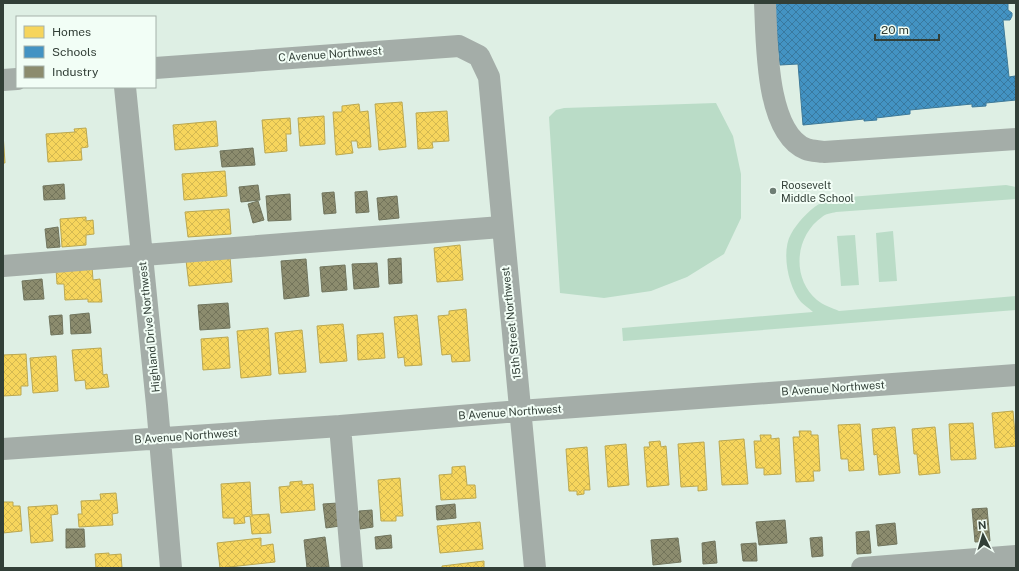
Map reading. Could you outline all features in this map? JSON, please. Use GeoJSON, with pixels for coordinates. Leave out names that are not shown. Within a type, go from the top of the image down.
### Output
{"type":"FeatureCollection","features":[{"type":"Feature","properties":{"kind":"street"},"geometry":{"type":"LineString","coordinates":[[765,3],[771,88],[778,114],[784,129],[805,148],[824,152],[1016,138]]}},
{"type":"Feature","properties":{"kind":"street","name":"C Avenue Northwest"},"geometry":{"type":"LineString","coordinates":[[156,68],[459,46],[479,56],[488,77]]}},
{"type":"Feature","properties":{"kind":"street","name":"15th Street Northwest"},"geometry":{"type":"LineString","coordinates":[[488,77],[501,228],[535,568]]}},
{"type":"Feature","properties":{"kind":"street"},"geometry":{"type":"LineString","coordinates":[[3,80],[16,79]]}},
{"type":"Feature","properties":{"kind":"street","name":"Highland Drive Northwest"},"geometry":{"type":"LineString","coordinates":[[125,88],[160,438],[171,568]]}},
{"type":"Feature","properties":{"kind":"street"},"geometry":{"type":"LineString","coordinates":[[3,266],[501,228]]}},
{"type":"Feature","properties":{"kind":"street","name":"B Avenue Northwest"},"geometry":{"type":"LineString","coordinates":[[3,449],[340,426],[520,411],[1016,375]]}},
{"type":"Feature","properties":{"kind":"street"},"geometry":{"type":"LineString","coordinates":[[340,426],[352,568]]}},
{"type":"Feature","properties":{"kind":"street"},"geometry":{"type":"LineString","coordinates":[[862,568],[1016,556]]}},
{"type":"Feature","properties":{"kind":"green space"},"geometry":{"type":"Polygon","coordinates":[[[716,103],[733,136],[741,174],[741,218],[724,254],[687,277],[651,291],[604,298],[560,293],[549,117],[556,110],[564,108],[716,103]]]}},
{"type":"Feature","properties":{"kind":"green space"},"geometry":{"type":"Polygon","coordinates":[[[1006,185],[1016,187],[1016,199],[836,212],[825,215],[813,225],[806,235],[800,257],[800,269],[803,280],[809,291],[817,300],[839,311],[1016,296],[1016,310],[623,341],[622,328],[813,312],[801,302],[796,295],[789,278],[786,259],[788,241],[796,226],[811,210],[823,202],[836,198],[1006,185]]]}},
{"type":"Feature","properties":{"kind":"green space"},"geometry":{"type":"Polygon","coordinates":[[[893,231],[897,281],[879,282],[876,233],[893,231]]]}},
{"type":"Feature","properties":{"kind":"green space"},"geometry":{"type":"Polygon","coordinates":[[[855,235],[859,285],[841,286],[837,236],[855,235]]]}},
{"type":"Feature","properties":{"kind":"building: Homes"},"geometry":{"type":"Polygon","coordinates":[[[402,102],[406,147],[379,150],[375,104],[402,102]]]}},
{"type":"Feature","properties":{"kind":"building: Homes"},"geometry":{"type":"Polygon","coordinates":[[[359,104],[360,112],[368,111],[371,147],[358,148],[357,141],[351,141],[353,153],[336,155],[333,112],[342,112],[342,106],[359,104]]]}},
{"type":"Feature","properties":{"kind":"building: Homes"},"geometry":{"type":"Polygon","coordinates":[[[447,111],[449,141],[432,142],[433,148],[418,149],[416,113],[447,111]]]}},
{"type":"Feature","properties":{"kind":"building: Homes"},"geometry":{"type":"Polygon","coordinates":[[[324,116],[325,144],[300,146],[298,118],[324,116]]]}},
{"type":"Feature","properties":{"kind":"building: Homes"},"geometry":{"type":"Polygon","coordinates":[[[290,118],[291,134],[286,134],[287,151],[265,153],[262,120],[290,118]]]}},
{"type":"Feature","properties":{"kind":"building: Homes"},"geometry":{"type":"Polygon","coordinates":[[[216,121],[218,146],[175,150],[173,125],[216,121]]]}},
{"type":"Feature","properties":{"kind":"building: Homes"},"geometry":{"type":"Polygon","coordinates":[[[86,128],[88,147],[81,148],[82,160],[48,162],[46,134],[75,132],[74,129],[86,128]]]}},
{"type":"Feature","properties":{"kind":"building: Homes"},"geometry":{"type":"Polygon","coordinates":[[[3,133],[5,163],[3,163],[3,133]]]}},
{"type":"Feature","properties":{"kind":"building: Homes"},"geometry":{"type":"Polygon","coordinates":[[[225,171],[227,196],[184,200],[182,174],[225,171]]]}},
{"type":"Feature","properties":{"kind":"building: Homes"},"geometry":{"type":"Polygon","coordinates":[[[229,209],[231,234],[188,237],[185,212],[229,209]]]}},
{"type":"Feature","properties":{"kind":"building: Homes"},"geometry":{"type":"Polygon","coordinates":[[[86,217],[86,221],[93,220],[94,234],[86,235],[86,245],[62,247],[60,219],[86,217]]]}},
{"type":"Feature","properties":{"kind":"building: Homes"},"geometry":{"type":"Polygon","coordinates":[[[460,245],[463,280],[437,282],[434,248],[460,245]]]}},
{"type":"Feature","properties":{"kind":"building: Homes"},"geometry":{"type":"Polygon","coordinates":[[[230,257],[232,282],[189,286],[186,260],[230,257]]]}},
{"type":"Feature","properties":{"kind":"building: Homes"},"geometry":{"type":"Polygon","coordinates":[[[92,266],[93,280],[100,279],[102,302],[88,302],[88,299],[65,300],[64,284],[57,284],[56,269],[92,266]]]}},
{"type":"Feature","properties":{"kind":"building: Homes"},"geometry":{"type":"Polygon","coordinates":[[[466,309],[470,361],[452,362],[451,354],[442,355],[438,316],[449,315],[449,311],[466,309]]]}},
{"type":"Feature","properties":{"kind":"building: Homes"},"geometry":{"type":"Polygon","coordinates":[[[417,315],[422,365],[405,366],[404,357],[398,358],[394,317],[417,315]]]}},
{"type":"Feature","properties":{"kind":"building: Homes"},"geometry":{"type":"Polygon","coordinates":[[[343,324],[347,361],[320,363],[317,326],[343,324]]]}},
{"type":"Feature","properties":{"kind":"building: Homes"},"geometry":{"type":"Polygon","coordinates":[[[268,328],[271,375],[241,378],[237,331],[268,328]]]}},
{"type":"Feature","properties":{"kind":"building: Homes"},"geometry":{"type":"Polygon","coordinates":[[[302,330],[306,372],[279,374],[275,333],[302,330]]]}},
{"type":"Feature","properties":{"kind":"building: Homes"},"geometry":{"type":"Polygon","coordinates":[[[383,333],[385,358],[358,360],[357,335],[383,333]]]}},
{"type":"Feature","properties":{"kind":"building: Homes"},"geometry":{"type":"Polygon","coordinates":[[[228,337],[230,368],[203,370],[201,339],[228,337]]]}},
{"type":"Feature","properties":{"kind":"building: Homes"},"geometry":{"type":"Polygon","coordinates":[[[101,348],[103,375],[107,374],[109,387],[86,389],[85,380],[75,381],[72,350],[101,348]]]}},
{"type":"Feature","properties":{"kind":"building: Homes"},"geometry":{"type":"Polygon","coordinates":[[[26,354],[28,386],[21,386],[21,395],[3,396],[3,355],[26,354]]]}},
{"type":"Feature","properties":{"kind":"building: Homes"},"geometry":{"type":"Polygon","coordinates":[[[56,356],[58,391],[33,393],[30,358],[56,356]]]}},
{"type":"Feature","properties":{"kind":"building: Homes"},"geometry":{"type":"Polygon","coordinates":[[[1013,411],[1016,446],[995,448],[992,413],[1013,411]]]}},
{"type":"Feature","properties":{"kind":"building: Homes"},"geometry":{"type":"Polygon","coordinates":[[[973,423],[976,459],[951,460],[949,424],[973,423]]]}},
{"type":"Feature","properties":{"kind":"building: Homes"},"geometry":{"type":"Polygon","coordinates":[[[860,424],[864,470],[849,471],[848,459],[841,459],[838,425],[860,424]]]}},
{"type":"Feature","properties":{"kind":"building: Homes"},"geometry":{"type":"Polygon","coordinates":[[[895,427],[900,473],[879,475],[877,454],[874,455],[872,429],[895,427]]]}},
{"type":"Feature","properties":{"kind":"building: Homes"},"geometry":{"type":"Polygon","coordinates":[[[935,427],[940,473],[919,475],[917,454],[914,454],[912,429],[935,427]]]}},
{"type":"Feature","properties":{"kind":"building: Homes"},"geometry":{"type":"Polygon","coordinates":[[[799,431],[811,431],[811,435],[818,435],[820,471],[813,471],[814,481],[796,482],[793,437],[800,437],[799,431]]]}},
{"type":"Feature","properties":{"kind":"building: Homes"},"geometry":{"type":"Polygon","coordinates":[[[760,435],[771,435],[771,439],[779,438],[781,474],[764,475],[764,468],[756,468],[754,441],[761,441],[760,435]]]}},
{"type":"Feature","properties":{"kind":"building: Homes"},"geometry":{"type":"Polygon","coordinates":[[[744,439],[748,484],[722,485],[719,441],[744,439]]]}},
{"type":"Feature","properties":{"kind":"building: Homes"},"geometry":{"type":"Polygon","coordinates":[[[660,441],[661,447],[666,446],[669,485],[647,487],[644,447],[650,447],[649,442],[660,441]]]}},
{"type":"Feature","properties":{"kind":"building: Homes"},"geometry":{"type":"Polygon","coordinates":[[[704,442],[707,490],[698,491],[698,486],[681,487],[678,444],[704,442]]]}},
{"type":"Feature","properties":{"kind":"building: Homes"},"geometry":{"type":"Polygon","coordinates":[[[626,444],[629,485],[608,487],[605,446],[626,444]]]}},
{"type":"Feature","properties":{"kind":"building: Homes"},"geometry":{"type":"Polygon","coordinates":[[[587,447],[590,490],[584,490],[584,494],[577,495],[577,491],[569,491],[566,449],[587,447]]]}},
{"type":"Feature","properties":{"kind":"building: Homes"},"geometry":{"type":"Polygon","coordinates":[[[465,466],[467,485],[475,485],[476,498],[441,500],[439,475],[452,474],[452,467],[465,466]]]}},
{"type":"Feature","properties":{"kind":"building: Homes"},"geometry":{"type":"Polygon","coordinates":[[[400,478],[403,516],[396,516],[396,521],[381,521],[378,480],[400,478]]]}},
{"type":"Feature","properties":{"kind":"building: Homes"},"geometry":{"type":"Polygon","coordinates":[[[302,481],[302,485],[313,484],[315,510],[281,513],[279,487],[290,486],[290,482],[302,481]]]}},
{"type":"Feature","properties":{"kind":"building: Homes"},"geometry":{"type":"Polygon","coordinates":[[[250,482],[252,515],[269,514],[271,533],[252,534],[250,516],[244,517],[245,523],[234,524],[234,518],[223,518],[221,484],[250,482]]]}},
{"type":"Feature","properties":{"kind":"building: Homes"},"geometry":{"type":"Polygon","coordinates":[[[116,493],[118,513],[112,514],[113,525],[79,527],[78,514],[82,514],[81,501],[101,500],[100,494],[116,493]]]}},
{"type":"Feature","properties":{"kind":"building: Homes"},"geometry":{"type":"Polygon","coordinates":[[[3,502],[13,502],[13,506],[20,506],[22,531],[3,533],[3,502]]]}},
{"type":"Feature","properties":{"kind":"building: Homes"},"geometry":{"type":"Polygon","coordinates":[[[57,505],[58,514],[51,515],[53,541],[31,543],[28,507],[57,505]]]}},
{"type":"Feature","properties":{"kind":"building: Homes"},"geometry":{"type":"Polygon","coordinates":[[[480,522],[483,549],[440,553],[437,526],[480,522]]]}},
{"type":"Feature","properties":{"kind":"building: Homes"},"geometry":{"type":"Polygon","coordinates":[[[261,538],[261,546],[273,544],[275,562],[220,568],[217,543],[261,538]]]}},
{"type":"Feature","properties":{"kind":"building: Homes"},"geometry":{"type":"Polygon","coordinates":[[[109,553],[109,555],[121,554],[122,568],[96,568],[95,554],[109,553]]]}},
{"type":"Feature","properties":{"kind":"building: Homes"},"geometry":{"type":"Polygon","coordinates":[[[484,561],[484,568],[442,568],[442,566],[484,561]]]}},
{"type":"Feature","properties":{"kind":"building: Schools"},"geometry":{"type":"Polygon","coordinates":[[[774,3],[1008,3],[1008,10],[1012,13],[1012,16],[1010,20],[1003,20],[1009,77],[1015,76],[1016,100],[986,103],[986,106],[972,107],[972,104],[910,110],[910,114],[876,118],[877,120],[864,121],[864,119],[803,125],[798,64],[780,65],[774,3]]]}},
{"type":"Feature","properties":{"kind":"building: Industry"},"geometry":{"type":"Polygon","coordinates":[[[253,148],[255,165],[222,167],[220,151],[253,148]]]}},
{"type":"Feature","properties":{"kind":"building: Industry"},"geometry":{"type":"Polygon","coordinates":[[[64,184],[65,199],[44,200],[43,186],[64,184]]]}},
{"type":"Feature","properties":{"kind":"building: Industry"},"geometry":{"type":"Polygon","coordinates":[[[258,185],[260,200],[241,202],[239,187],[258,185]]]}},
{"type":"Feature","properties":{"kind":"building: Industry"},"geometry":{"type":"Polygon","coordinates":[[[367,191],[369,212],[356,213],[355,192],[367,191]]]}},
{"type":"Feature","properties":{"kind":"building: Industry"},"geometry":{"type":"Polygon","coordinates":[[[334,192],[336,213],[324,214],[322,193],[334,192]]]}},
{"type":"Feature","properties":{"kind":"building: Industry"},"geometry":{"type":"Polygon","coordinates":[[[290,194],[291,220],[268,221],[266,196],[290,194]]]}},
{"type":"Feature","properties":{"kind":"building: Industry"},"geometry":{"type":"Polygon","coordinates":[[[397,196],[399,218],[379,220],[377,198],[397,196]]]}},
{"type":"Feature","properties":{"kind":"building: Industry"},"geometry":{"type":"Polygon","coordinates":[[[258,201],[264,220],[253,223],[248,204],[258,201]]]}},
{"type":"Feature","properties":{"kind":"building: Industry"},"geometry":{"type":"Polygon","coordinates":[[[58,227],[60,247],[47,248],[45,229],[58,227]]]}},
{"type":"Feature","properties":{"kind":"building: Industry"},"geometry":{"type":"Polygon","coordinates":[[[401,258],[402,283],[389,284],[388,259],[401,258]]]}},
{"type":"Feature","properties":{"kind":"building: Industry"},"geometry":{"type":"Polygon","coordinates":[[[306,259],[309,296],[284,299],[281,261],[306,259]]]}},
{"type":"Feature","properties":{"kind":"building: Industry"},"geometry":{"type":"Polygon","coordinates":[[[377,263],[379,287],[354,289],[352,264],[377,263]]]}},
{"type":"Feature","properties":{"kind":"building: Industry"},"geometry":{"type":"Polygon","coordinates":[[[345,265],[347,290],[322,292],[320,267],[345,265]]]}},
{"type":"Feature","properties":{"kind":"building: Industry"},"geometry":{"type":"Polygon","coordinates":[[[42,279],[44,299],[24,300],[22,281],[42,279]]]}},
{"type":"Feature","properties":{"kind":"building: Industry"},"geometry":{"type":"Polygon","coordinates":[[[228,303],[230,328],[200,330],[198,305],[228,303]]]}},
{"type":"Feature","properties":{"kind":"building: Industry"},"geometry":{"type":"Polygon","coordinates":[[[89,313],[91,333],[71,334],[70,315],[89,313]]]}},
{"type":"Feature","properties":{"kind":"building: Industry"},"geometry":{"type":"Polygon","coordinates":[[[62,315],[63,334],[51,335],[49,316],[62,315]]]}},
{"type":"Feature","properties":{"kind":"building: Industry"},"geometry":{"type":"Polygon","coordinates":[[[338,503],[340,526],[326,528],[323,504],[338,503]]]}},
{"type":"Feature","properties":{"kind":"building: Industry"},"geometry":{"type":"Polygon","coordinates":[[[455,504],[456,518],[437,520],[436,506],[455,504]]]}},
{"type":"Feature","properties":{"kind":"building: Industry"},"geometry":{"type":"Polygon","coordinates":[[[987,508],[990,541],[975,542],[972,509],[987,508]]]}},
{"type":"Feature","properties":{"kind":"building: Industry"},"geometry":{"type":"Polygon","coordinates":[[[372,510],[373,527],[360,529],[359,511],[372,510]]]}},
{"type":"Feature","properties":{"kind":"building: Industry"},"geometry":{"type":"Polygon","coordinates":[[[785,520],[787,543],[759,545],[756,522],[785,520]]]}},
{"type":"Feature","properties":{"kind":"building: Industry"},"geometry":{"type":"Polygon","coordinates":[[[895,523],[897,544],[878,546],[876,525],[895,523]]]}},
{"type":"Feature","properties":{"kind":"building: Industry"},"geometry":{"type":"Polygon","coordinates":[[[66,529],[84,529],[85,547],[66,548],[66,529]]]}},
{"type":"Feature","properties":{"kind":"building: Industry"},"geometry":{"type":"Polygon","coordinates":[[[869,531],[871,553],[857,554],[856,532],[869,531]]]}},
{"type":"Feature","properties":{"kind":"building: Industry"},"geometry":{"type":"Polygon","coordinates":[[[391,535],[392,548],[376,549],[375,537],[391,535]]]}},
{"type":"Feature","properties":{"kind":"building: Industry"},"geometry":{"type":"Polygon","coordinates":[[[325,537],[329,567],[307,568],[304,540],[325,537]]]}},
{"type":"Feature","properties":{"kind":"building: Industry"},"geometry":{"type":"Polygon","coordinates":[[[822,537],[823,556],[812,557],[810,538],[822,537]]]}},
{"type":"Feature","properties":{"kind":"building: Industry"},"geometry":{"type":"Polygon","coordinates":[[[678,538],[681,562],[653,565],[651,540],[678,538]]]}},
{"type":"Feature","properties":{"kind":"building: Industry"},"geometry":{"type":"Polygon","coordinates":[[[715,541],[717,563],[703,564],[702,543],[715,541]]]}},
{"type":"Feature","properties":{"kind":"building: Industry"},"geometry":{"type":"Polygon","coordinates":[[[756,543],[757,561],[743,561],[741,544],[756,543]]]}},
{"type":"Feature","properties":{"kind":"place","name":"Roosevelt Middle School"},"geometry":{"type":"Point","coordinates":[773,191]}}]}
